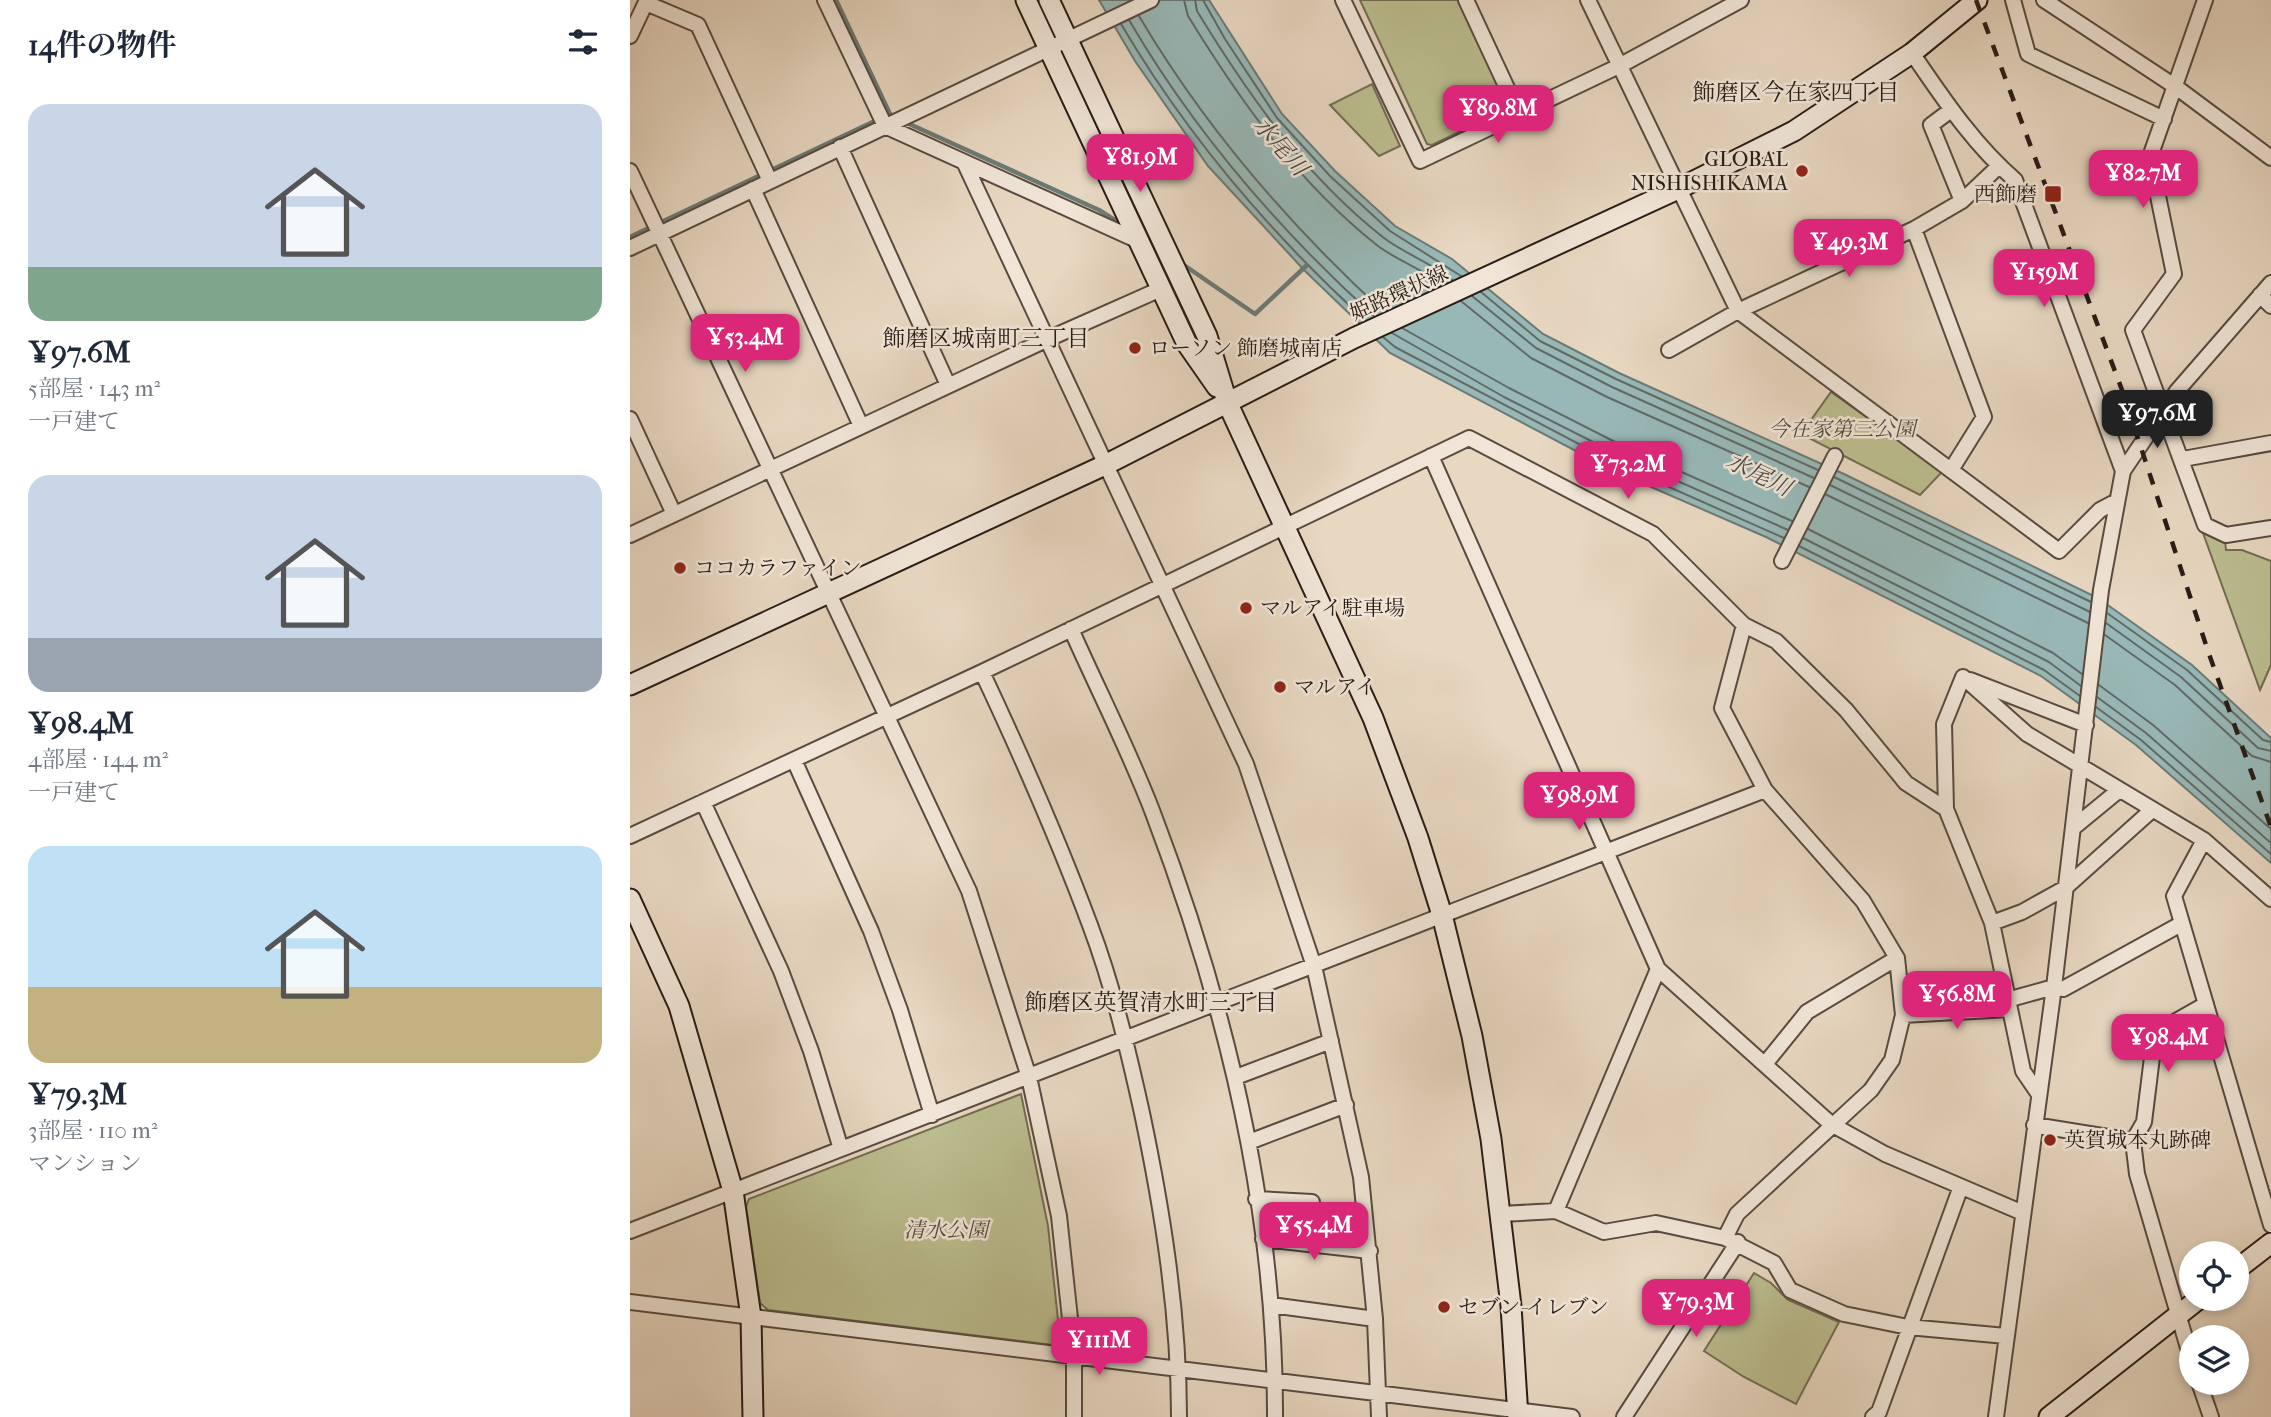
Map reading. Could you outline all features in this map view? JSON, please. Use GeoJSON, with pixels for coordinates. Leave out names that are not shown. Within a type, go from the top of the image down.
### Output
{"type":"FeatureCollection","features":[{"type":"Feature","properties":{"kind":"street"},"geometry":{"type":"LineString","coordinates":[[825,0],[885,125],[964,164],[1141,242]]}},
{"type":"Feature","properties":{"kind":"street"},"geometry":{"type":"LineString","coordinates":[[1026,0],[1187,344],[1227,402],[1286,524],[1373,718],[1418,838],[1442,915],[1472,1036],[1502,1213],[1518,1413]]}},
{"type":"Feature","properties":{"kind":"street"},"geometry":{"type":"LineString","coordinates":[[1049,0],[1207,336],[1227,402]]}},
{"type":"Feature","properties":{"kind":"street"},"geometry":{"type":"LineString","coordinates":[[630,248],[1151,0]]}},
{"type":"Feature","properties":{"kind":"street"},"geometry":{"type":"LineString","coordinates":[[1343,0],[1420,161],[1520,116],[1619,66],[1719,6],[1741,0]]}},
{"type":"Feature","properties":{"kind":"street"},"geometry":{"type":"LineString","coordinates":[[1466,0],[1520,116]]}},
{"type":"Feature","properties":{"kind":"street"},"geometry":{"type":"LineString","coordinates":[[1588,0],[1738,311],[2059,551],[2100,510],[2117,501]]}},
{"type":"Feature","properties":{"kind":"street","name":"姫路環状線"},"geometry":{"type":"LineString","coordinates":[[630,685],[1107,464],[1354,338],[1680,188],[1794,131],[1912,53],[1955,8],[1977,0]]}},
{"type":"Feature","properties":{"kind":"street"},"geometry":{"type":"LineString","coordinates":[[2013,0],[2028,54],[2164,119]]}},
{"type":"Feature","properties":{"kind":"street"},"geometry":{"type":"LineString","coordinates":[[2044,0],[2176,87],[2271,158]]}},
{"type":"Feature","properties":{"kind":"street"},"geometry":{"type":"LineString","coordinates":[[2205,0],[2150,158],[2174,274],[2133,330],[2161,411],[2183,459],[2205,525],[2226,535],[2271,528]]}},
{"type":"Feature","properties":{"kind":"street"},"geometry":{"type":"LineString","coordinates":[[630,36],[646,2],[698,25],[770,181]]}},
{"type":"Feature","properties":{"kind":"street"},"geometry":{"type":"LineString","coordinates":[[1912,53],[1951,110],[1999,166],[2015,180],[2123,471]]}},
{"type":"Feature","properties":{"kind":"street"},"geometry":{"type":"LineString","coordinates":[[1951,110],[1931,125],[1962,201]]}},
{"type":"Feature","properties":{"kind":"street"},"geometry":{"type":"LineString","coordinates":[[840,147],[948,385]]}},
{"type":"Feature","properties":{"kind":"street"},"geometry":{"type":"LineString","coordinates":[[964,164],[1246,764],[1314,966],[1361,1177],[1370,1251],[1380,1392],[1379,1417]]}},
{"type":"Feature","properties":{"kind":"street"},"geometry":{"type":"LineString","coordinates":[[1669,350],[1738,311],[1914,229],[1962,201],[1999,166]]}},
{"type":"Feature","properties":{"kind":"street"},"geometry":{"type":"LineString","coordinates":[[630,171],[969,891],[1029,1077],[1059,1216],[1074,1356],[1074,1417]]}},
{"type":"Feature","properties":{"kind":"street"},"geometry":{"type":"LineString","coordinates":[[753,189],[861,426]]}},
{"type":"Feature","properties":{"kind":"street"},"geometry":{"type":"LineString","coordinates":[[1914,229],[1984,417],[1951,470]]}},
{"type":"Feature","properties":{"kind":"street"},"geometry":{"type":"LineString","coordinates":[[1996,1417],[2054,987],[2101,590],[2123,471],[2161,411],[2271,283]]}},
{"type":"Feature","properties":{"kind":"street"},"geometry":{"type":"LineString","coordinates":[[630,535],[948,385],[1163,288]]}},
{"type":"Feature","properties":{"kind":"street"},"geometry":{"type":"LineString","coordinates":[[2260,295],[2271,306]]}},
{"type":"Feature","properties":{"kind":"street"},"geometry":{"type":"LineString","coordinates":[[630,419],[674,514]]}},
{"type":"Feature","properties":{"kind":"street"},"geometry":{"type":"LineString","coordinates":[[630,836],[982,672],[1469,438],[1653,534],[1744,625],[1776,641],[1846,710],[1906,783],[1946,809]]}},
{"type":"Feature","properties":{"kind":"street"},"geometry":{"type":"LineString","coordinates":[[2183,459],[2271,443]]}},
{"type":"Feature","properties":{"kind":"street"},"geometry":{"type":"LineString","coordinates":[[1431,456],[1658,969],[1831,1124],[1885,1154],[1960,1189],[2023,1213]]}},
{"type":"Feature","properties":{"kind":"street"},"geometry":{"type":"LineString","coordinates":[[1782,561],[1835,456]]}},
{"type":"Feature","properties":{"kind":"street"},"geometry":{"type":"LineString","coordinates":[[1624,1417],[1731,1240],[1737,1214],[1831,1124],[1871,1090],[1892,1060],[1903,1015],[1897,958],[1863,901],[1765,790],[1722,708],[1744,625]]}},
{"type":"Feature","properties":{"kind":"street"},"geometry":{"type":"LineString","coordinates":[[1071,629],[1153,812],[1216,1005],[1236,1077],[1249,1142],[1271,1304],[1275,1417]]}},
{"type":"Feature","properties":{"kind":"street"},"geometry":{"type":"LineString","coordinates":[[982,672],[1034,781],[1087,915],[1126,1038],[1161,1202],[1179,1369],[1178,1417]]}},
{"type":"Feature","properties":{"kind":"street"},"geometry":{"type":"LineString","coordinates":[[1962,677],[2086,725]]}},
{"type":"Feature","properties":{"kind":"street"},"geometry":{"type":"LineString","coordinates":[[1962,677],[1944,724],[1946,809],[1992,923],[2023,1070],[2038,1093]]}},
{"type":"Feature","properties":{"kind":"street"},"geometry":{"type":"LineString","coordinates":[[1962,677],[2027,734],[2118,791],[2204,840],[2271,899]]}},
{"type":"Feature","properties":{"kind":"street"},"geometry":{"type":"LineString","coordinates":[[794,760],[871,931],[900,1010],[932,1115]]}},
{"type":"Feature","properties":{"kind":"street"},"geometry":{"type":"LineString","coordinates":[[630,1231],[1765,790]]}},
{"type":"Feature","properties":{"kind":"street"},"geometry":{"type":"LineString","coordinates":[[2073,828],[2118,791]]}},
{"type":"Feature","properties":{"kind":"street"},"geometry":{"type":"LineString","coordinates":[[703,802],[781,971],[811,1051],[841,1149]]}},
{"type":"Feature","properties":{"kind":"street"},"geometry":{"type":"LineString","coordinates":[[1992,923],[2022,912],[2065,888],[2152,810]]}},
{"type":"Feature","properties":{"kind":"street"},"geometry":{"type":"LineString","coordinates":[[2204,840],[2174,896],[2271,1224]]}},
{"type":"Feature","properties":{"kind":"street"},"geometry":{"type":"LineString","coordinates":[[630,899],[679,1006],[733,1191],[751,1317],[753,1417]]}},
{"type":"Feature","properties":{"kind":"street"},"geometry":{"type":"LineString","coordinates":[[1903,1015],[2008,1005],[2054,987],[2063,989],[2181,924]]}},
{"type":"Feature","properties":{"kind":"street"},"geometry":{"type":"LineString","coordinates":[[1765,1064],[1807,1012],[1897,958]]}},
{"type":"Feature","properties":{"kind":"street"},"geometry":{"type":"LineString","coordinates":[[1556,1210],[1658,969]]}},
{"type":"Feature","properties":{"kind":"street"},"geometry":{"type":"LineString","coordinates":[[2180,1325],[2137,1174],[2133,1141],[2144,1122],[2155,1033],[2206,1004]]}},
{"type":"Feature","properties":{"kind":"street"},"geometry":{"type":"LineString","coordinates":[[1236,1077],[1332,1041]]}},
{"type":"Feature","properties":{"kind":"street"},"geometry":{"type":"LineString","coordinates":[[1249,1142],[1346,1105]]}},
{"type":"Feature","properties":{"kind":"street"},"geometry":{"type":"LineString","coordinates":[[2034,1125],[2133,1141]]}},
{"type":"Feature","properties":{"kind":"street"},"geometry":{"type":"LineString","coordinates":[[1873,1417],[1879,1412],[1960,1189]]}},
{"type":"Feature","properties":{"kind":"street"},"geometry":{"type":"LineString","coordinates":[[1256,1199],[1312,1202]]}},
{"type":"Feature","properties":{"kind":"street"},"geometry":{"type":"LineString","coordinates":[[1502,1213],[1556,1210],[1604,1232],[1656,1223],[1731,1240],[1774,1263],[1790,1290],[1844,1314],[1908,1327],[2006,1336]]}},
{"type":"Feature","properties":{"kind":"street"},"geometry":{"type":"LineString","coordinates":[[1263,1239],[1370,1251]]}},
{"type":"Feature","properties":{"kind":"street"},"geometry":{"type":"LineString","coordinates":[[2249,1260],[2271,1243]]}},
{"type":"Feature","properties":{"kind":"street"},"geometry":{"type":"LineString","coordinates":[[630,1302],[1380,1392],[1518,1413],[1572,1417]]}},
{"type":"Feature","properties":{"kind":"street"},"geometry":{"type":"LineString","coordinates":[[1271,1304],[1375,1319]]}},
{"type":"Feature","properties":{"kind":"street"},"geometry":{"type":"LineString","coordinates":[[2049,1417],[2183,1311]]}},
{"type":"Feature","properties":{"kind":"street"},"geometry":{"type":"LineString","coordinates":[[2203,1395],[2211,1417]]}},
{"type":"Feature","properties":{"kind":"green space"},"geometry":{"type":"Polygon","coordinates":[[[1360,0],[1463,0],[1509,96],[1509,108],[1432,145],[1427,144],[1360,0]]]}},
{"type":"Feature","properties":{"kind":"green space"},"geometry":{"type":"Polygon","coordinates":[[[1372,84],[1400,146],[1379,156],[1330,105],[1372,84]]]}},
{"type":"Feature","properties":{"kind":"green space","name":"今在家第三公園"},"geometry":{"type":"Polygon","coordinates":[[[1831,392],[1943,471],[1920,495],[1801,434],[1831,392]]]}},
{"type":"Feature","properties":{"kind":"green space"},"geometry":{"type":"Polygon","coordinates":[[[2203,533],[2225,541],[2226,550],[2242,550],[2271,561],[2271,665],[2260,690],[2203,533]]]}},
{"type":"Feature","properties":{"kind":"green space","name":"清水公園"},"geometry":{"type":"Polygon","coordinates":[[[1021,1094],[1048,1226],[1060,1339],[1053,1345],[768,1310],[760,1303],[746,1207],[749,1199],[1021,1094]]]}},
{"type":"Feature","properties":{"kind":"green space"},"geometry":{"type":"Polygon","coordinates":[[[1754,1273],[1771,1283],[1788,1300],[1839,1322],[1796,1404],[1744,1377],[1704,1351],[1754,1273]]]}},
{"type":"Feature","properties":{"kind":"water","name":"水尾川"},"geometry":{"type":"Polygon","coordinates":[[[1099,0],[1209,0],[1282,114],[1335,171],[1395,226],[1452,259],[1543,334],[1619,373],[1844,474],[2098,598],[2192,665],[2271,738],[2271,863],[2136,745],[2041,676],[1766,537],[1612,470],[1390,353],[1304,270],[1208,166],[1135,61],[1099,0]]]}},
{"type":"Feature","properties":{"kind":"waterway"},"geometry":{"type":"LineString","coordinates":[[836,0],[890,114],[897,118]]}},
{"type":"Feature","properties":{"kind":"waterway"},"geometry":{"type":"LineString","coordinates":[[630,237],[879,119]]}},
{"type":"Feature","properties":{"kind":"waterway"},"geometry":{"type":"LineString","coordinates":[[905,122],[1099,210],[1124,226]]}},
{"type":"Feature","properties":{"kind":"waterway"},"geometry":{"type":"LineString","coordinates":[[1181,263],[1255,314],[1306,266]]}},
{"type":"Feature","properties":{"kind":"railway"},"geometry":{"type":"LineString","coordinates":[[1976,0],[2122,390],[2209,654],[2271,827]]}},
{"type":"Feature","properties":{"kind":"place","name":"GLOBAL NISHISHIKAMA"},"geometry":{"type":"Point","coordinates":[1802,171]}},
{"type":"Feature","properties":{"kind":"place","name":"西飾磨"},"geometry":{"type":"Point","coordinates":[2053,194]}},
{"type":"Feature","properties":{"kind":"place","name":"ローソン 飾磨城南店"},"geometry":{"type":"Point","coordinates":[1135,348]}},
{"type":"Feature","properties":{"kind":"place","name":"ココカラファイン"},"geometry":{"type":"Point","coordinates":[680,568]}},
{"type":"Feature","properties":{"kind":"place","name":"マルアイ駐車場"},"geometry":{"type":"Point","coordinates":[1246,608]}},
{"type":"Feature","properties":{"kind":"place","name":"マルアイ"},"geometry":{"type":"Point","coordinates":[1280,687]}},
{"type":"Feature","properties":{"kind":"place","name":"英賀城本丸跡碑"},"geometry":{"type":"Point","coordinates":[2050,1140]}},
{"type":"Feature","properties":{"kind":"place","name":"セブン-イレブン"},"geometry":{"type":"Point","coordinates":[1444,1307]}},
{"type":"Feature","properties":{"kind":"district","name":"飾磨区今在家四丁目"},"geometry":{"type":"Point","coordinates":[1796,92]}},
{"type":"Feature","properties":{"kind":"district","name":"飾磨区城南町三丁目"},"geometry":{"type":"Point","coordinates":[986,338]}},
{"type":"Feature","properties":{"kind":"district","name":"飾磨区英賀清水町三丁目"},"geometry":{"type":"Point","coordinates":[1151,1002]}}]}
